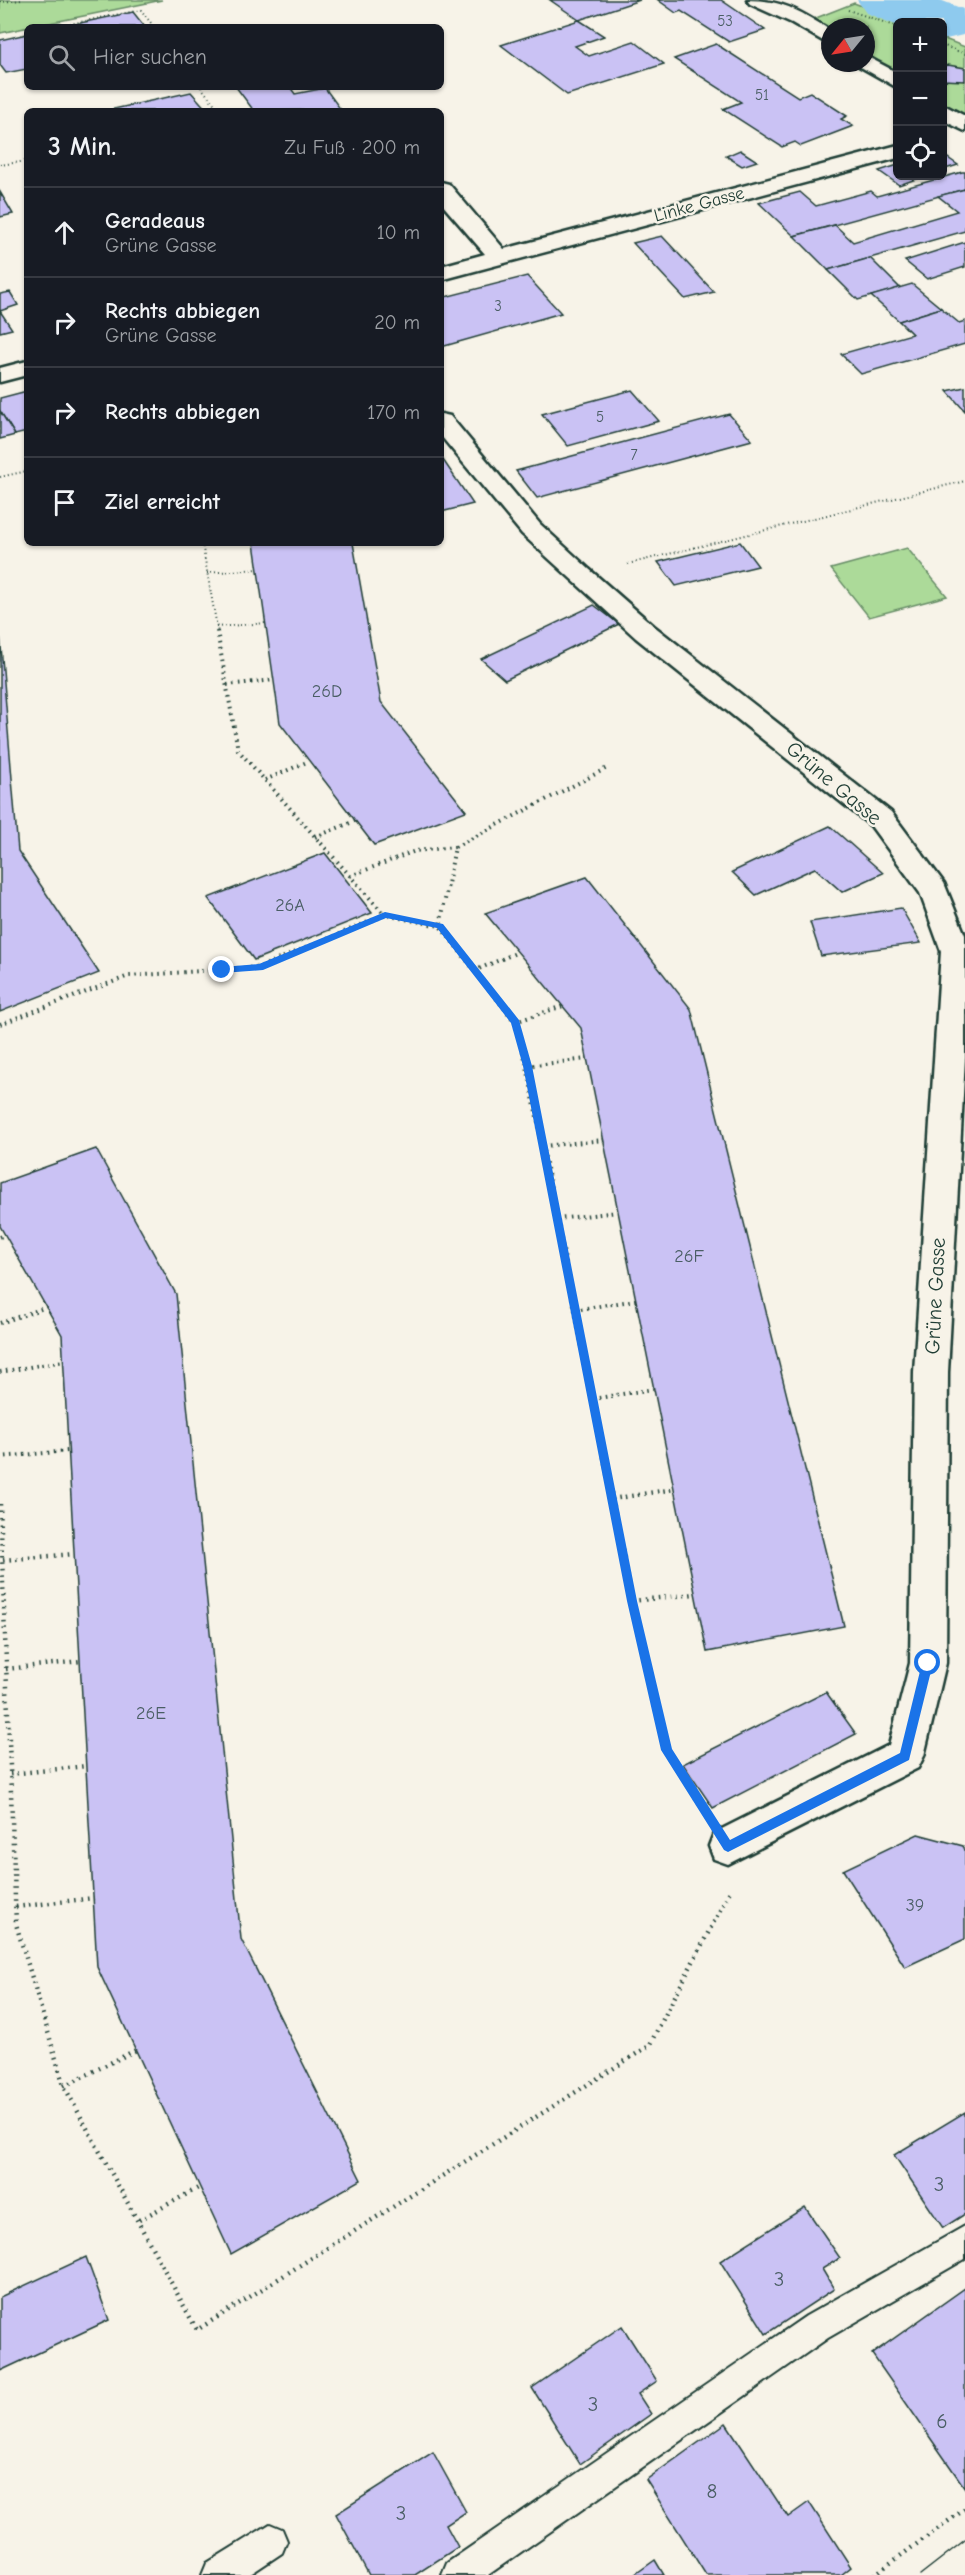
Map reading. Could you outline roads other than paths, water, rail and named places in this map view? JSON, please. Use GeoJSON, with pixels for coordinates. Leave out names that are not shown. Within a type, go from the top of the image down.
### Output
{"type":"FeatureCollection","features":[{"type":"Feature","properties":{"kind":"street"},"geometry":{"type":"LineString","coordinates":[[757,0],[798,19],[821,33]]}},
{"type":"Feature","properties":{"kind":"street"},"geometry":{"type":"LineString","coordinates":[[875,68],[893,79]]}},
{"type":"Feature","properties":{"kind":"street"},"geometry":{"type":"LineString","coordinates":[[947,113],[965,124]]}},
{"type":"Feature","properties":{"kind":"street"},"geometry":{"type":"LineString","coordinates":[[947,138],[965,135]]}},
{"type":"Feature","properties":{"kind":"street","name":"Linke Gasse"},"geometry":{"type":"LineString","coordinates":[[444,272],[893,152]]}},
{"type":"Feature","properties":{"kind":"street"},"geometry":{"type":"LineString","coordinates":[[444,193],[500,258]]}},
{"type":"Feature","properties":{"kind":"street"},"geometry":{"type":"LineString","coordinates":[[0,375],[24,369]]}},
{"type":"Feature","properties":{"kind":"street","name":"Grüne Gasse"},"geometry":{"type":"LineString","coordinates":[[444,425],[531,529],[580,575],[645,632],[881,819],[934,890],[956,951],[931,1372],[928,1663],[905,1756],[728,1846]]}},
{"type":"Feature","properties":{"kind":"lane"},"geometry":{"type":"LineString","coordinates":[[459,2575],[817,2327],[965,2242]]}},
{"type":"Feature","properties":{"kind":"lane"},"geometry":{"type":"LineString","coordinates":[[219,2575],[270,2541]]}},
{"type":"Feature","properties":{"kind":"waterway"},"geometry":{"type":"LineString","coordinates":[[887,0],[931,18]]}},
{"type":"Feature","properties":{"kind":"tram line"},"geometry":{"type":"LineString","coordinates":[[920,2575],[965,2540]]}}]}
